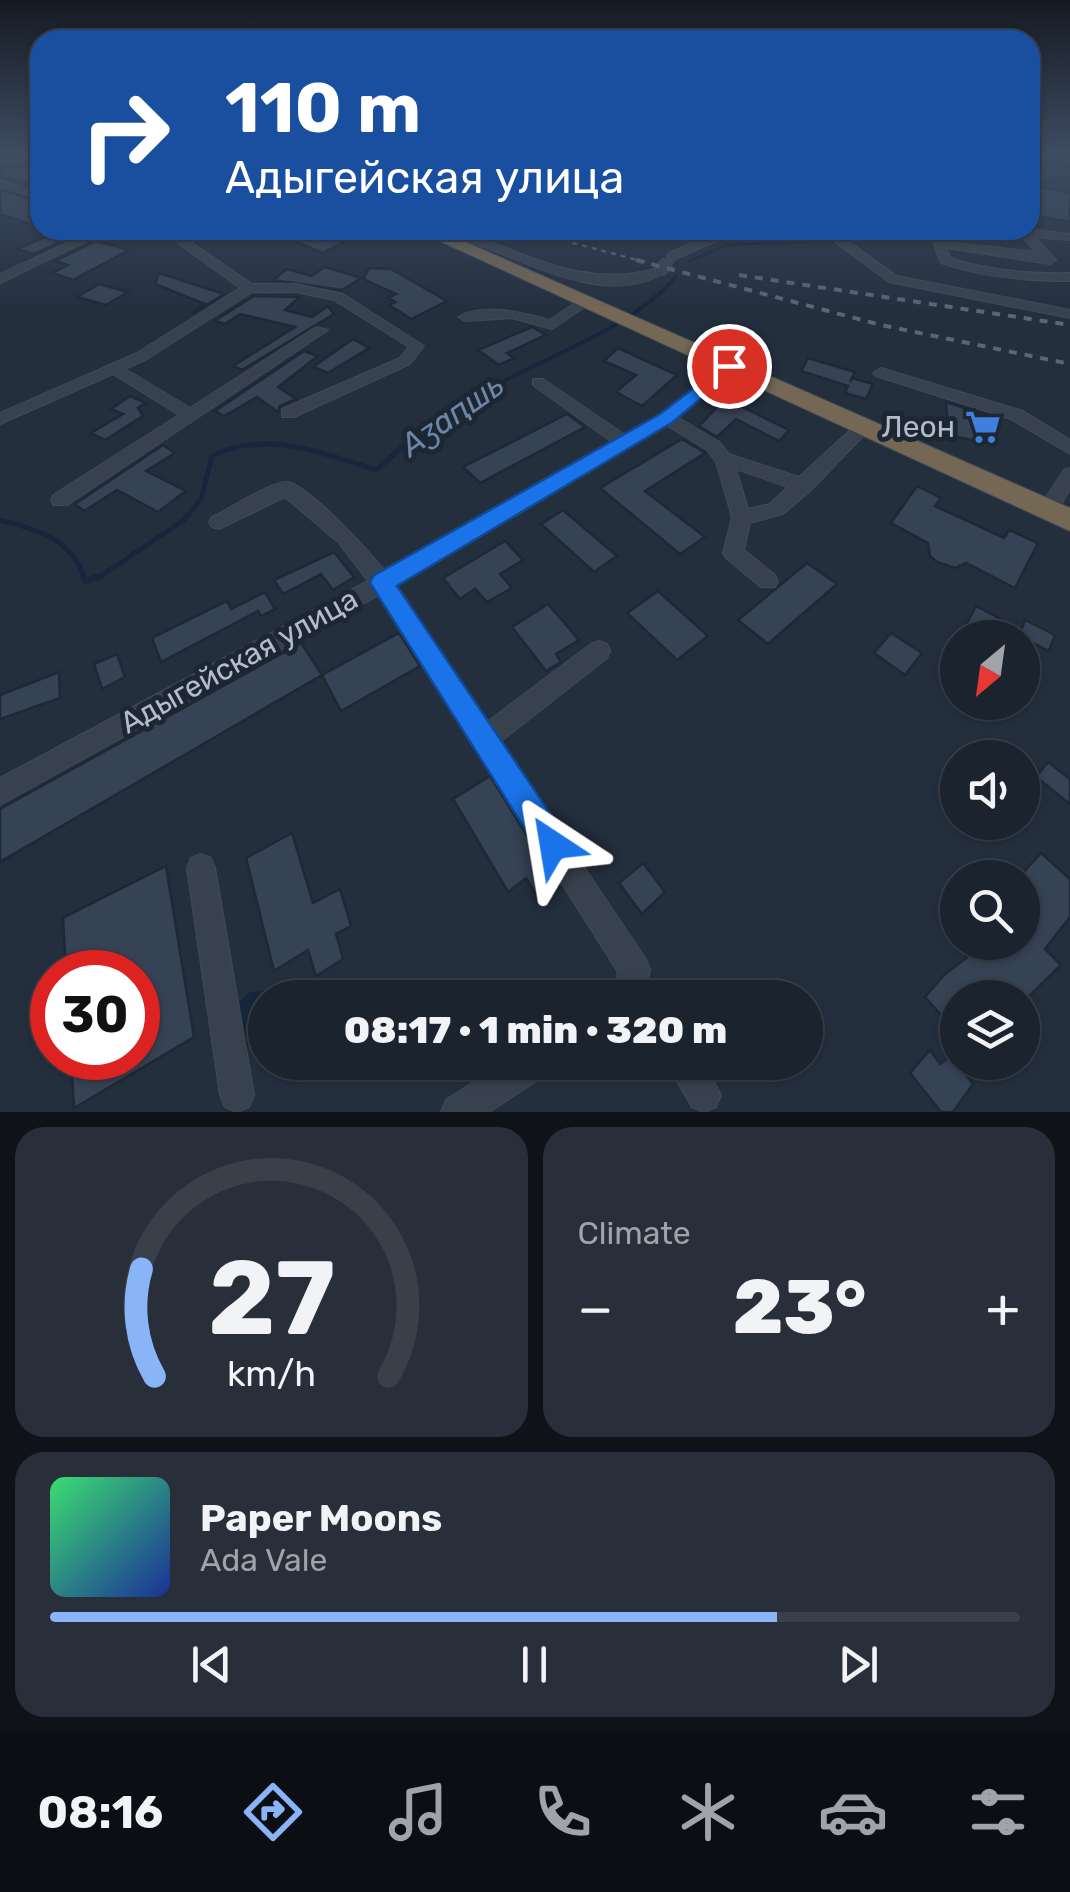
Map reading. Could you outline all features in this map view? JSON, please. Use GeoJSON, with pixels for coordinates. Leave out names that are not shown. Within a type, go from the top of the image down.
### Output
{"type":"FeatureCollection","features":[{"type":"Feature","properties":{"kind":"highway"},"geometry":{"type":"LineString","coordinates":[[446,240],[1059,515]]}},
{"type":"Feature","properties":{"kind":"street"},"geometry":{"type":"LineString","coordinates":[[1040,234],[1070,237]]}},
{"type":"Feature","properties":{"kind":"street"},"geometry":{"type":"LineString","coordinates":[[0,279],[83,240]]}},
{"type":"Feature","properties":{"kind":"street"},"geometry":{"type":"LineString","coordinates":[[180,240],[249,288],[296,288],[338,297],[417,346],[406,361],[288,413]]}},
{"type":"Feature","properties":{"kind":"street"},"geometry":{"type":"LineString","coordinates":[[480,240],[580,278],[622,285],[659,272]]}},
{"type":"Feature","properties":{"kind":"street"},"geometry":{"type":"LineString","coordinates":[[694,247],[695,240]]}},
{"type":"Feature","properties":{"kind":"street"},"geometry":{"type":"LineString","coordinates":[[673,256],[711,240]]}},
{"type":"Feature","properties":{"kind":"street"},"geometry":{"type":"LineString","coordinates":[[843,240],[894,279],[1070,314]]}},
{"type":"Feature","properties":{"kind":"street"},"geometry":{"type":"LineString","coordinates":[[1031,240],[1066,277],[1070,291]]}},
{"type":"Feature","properties":{"kind":"street"},"geometry":{"type":"LineString","coordinates":[[1047,257],[940,244],[945,260],[968,268],[1026,278],[1066,277]]}},
{"type":"Feature","properties":{"kind":"street"},"geometry":{"type":"LineString","coordinates":[[559,291],[580,278]]}},
{"type":"Feature","properties":{"kind":"street"},"geometry":{"type":"LineString","coordinates":[[0,419],[115,370],[200,323],[249,288]]}},
{"type":"Feature","properties":{"kind":"street"},"geometry":{"type":"LineString","coordinates":[[465,317],[512,314],[552,325],[585,302]]}},
{"type":"Feature","properties":{"kind":"street"},"geometry":{"type":"LineString","coordinates":[[60,500],[189,414],[244,384],[320,330]]}},
{"type":"Feature","properties":{"kind":"street","name":"Адыгейская улица"},"geometry":{"type":"LineString","coordinates":[[0,792],[382,583],[666,418],[729,366]]}},
{"type":"Feature","properties":{"kind":"street"},"geometry":{"type":"LineString","coordinates":[[115,370],[189,414]]}},
{"type":"Feature","properties":{"kind":"street"},"geometry":{"type":"LineString","coordinates":[[880,373],[1017,415],[1070,448]]}},
{"type":"Feature","properties":{"kind":"street"},"geometry":{"type":"LineString","coordinates":[[538,382],[624,442]]}},
{"type":"Feature","properties":{"kind":"street"},"geometry":{"type":"LineString","coordinates":[[666,418],[728,459],[804,486]]}},
{"type":"Feature","properties":{"kind":"street"},"geometry":{"type":"LineString","coordinates":[[742,516],[760,516],[776,508],[864,427]]}},
{"type":"Feature","properties":{"kind":"street"},"geometry":{"type":"LineString","coordinates":[[728,459],[742,516],[733,553],[768,581]]}},
{"type":"Feature","properties":{"kind":"street"},"geometry":{"type":"LineString","coordinates":[[1059,515],[1070,474]]}},
{"type":"Feature","properties":{"kind":"street"},"geometry":{"type":"LineString","coordinates":[[219,522],[287,488],[345,538],[382,583],[484,738],[634,969],[634,980]]}},
{"type":"Feature","properties":{"kind":"street"},"geometry":{"type":"LineString","coordinates":[[484,738],[599,651]]}},
{"type":"Feature","properties":{"kind":"street"},"geometry":{"type":"LineString","coordinates":[[201,868],[236,1096]]}},
{"type":"Feature","properties":{"kind":"street"},"geometry":{"type":"LineString","coordinates":[[458,1112],[507,1080]]}},
{"type":"Feature","properties":{"kind":"street"},"geometry":{"type":"LineString","coordinates":[[694,1080],[704,1095]]}},
{"type":"Feature","properties":{"kind":"water"},"geometry":{"type":"Polygon","coordinates":[[[248,994],[246,1048],[233,1007],[248,994]]]}},
{"type":"Feature","properties":{"kind":"building"},"geometry":{"type":"Polygon","coordinates":[[[0,208],[30,208],[30,224],[0,214],[0,208]]]}},
{"type":"Feature","properties":{"kind":"building"},"geometry":{"type":"Polygon","coordinates":[[[1040,208],[1070,208],[1070,222],[1042,217],[1040,226],[1040,208]]]}},
{"type":"Feature","properties":{"kind":"building"},"geometry":{"type":"Polygon","coordinates":[[[38,240],[64,240],[34,254],[17,249],[38,240]]]}},
{"type":"Feature","properties":{"kind":"building"},"geometry":{"type":"Polygon","coordinates":[[[291,240],[343,242],[323,253],[291,240]]]}},
{"type":"Feature","properties":{"kind":"building"},"geometry":{"type":"Polygon","coordinates":[[[96,241],[129,250],[73,280],[52,273],[68,265],[55,261],[96,241]]]}},
{"type":"Feature","properties":{"kind":"building"},"geometry":{"type":"Polygon","coordinates":[[[325,267],[361,278],[342,290],[273,280],[287,269],[311,276],[325,267]]]}},
{"type":"Feature","properties":{"kind":"building"},"geometry":{"type":"Polygon","coordinates":[[[369,268],[391,269],[447,301],[411,319],[389,305],[395,302],[388,298],[396,294],[363,279],[369,268]]]}},
{"type":"Feature","properties":{"kind":"building"},"geometry":{"type":"Polygon","coordinates":[[[159,273],[224,294],[192,314],[205,304],[155,284],[159,273]]]}},
{"type":"Feature","properties":{"kind":"building"},"geometry":{"type":"Polygon","coordinates":[[[99,284],[128,292],[106,305],[77,297],[99,284]]]}},
{"type":"Feature","properties":{"kind":"building"},"geometry":{"type":"Polygon","coordinates":[[[254,296],[300,297],[285,310],[312,317],[328,306],[334,314],[242,370],[233,366],[295,327],[240,314],[225,324],[214,321],[254,296]]]}},
{"type":"Feature","properties":{"kind":"building"},"geometry":{"type":"Polygon","coordinates":[[[532,327],[546,335],[507,353],[514,358],[499,365],[478,350],[532,327]]]}},
{"type":"Feature","properties":{"kind":"building"},"geometry":{"type":"Polygon","coordinates":[[[353,339],[369,348],[328,373],[313,367],[353,339]]]}},
{"type":"Feature","properties":{"kind":"building"},"geometry":{"type":"Polygon","coordinates":[[[618,348],[677,375],[642,406],[616,392],[636,375],[604,361],[618,348]]]}},
{"type":"Feature","properties":{"kind":"building"},"geometry":{"type":"Polygon","coordinates":[[[304,351],[318,356],[278,387],[296,399],[280,406],[278,412],[257,397],[224,416],[215,411],[304,351]]]}},
{"type":"Feature","properties":{"kind":"building"},"geometry":{"type":"Polygon","coordinates":[[[808,358],[855,372],[852,378],[873,384],[866,399],[845,393],[848,386],[801,371],[808,358]]]}},
{"type":"Feature","properties":{"kind":"building"},"geometry":{"type":"Polygon","coordinates":[[[130,396],[146,403],[138,408],[143,416],[105,440],[91,433],[123,414],[111,409],[130,396]]]}},
{"type":"Feature","properties":{"kind":"building"},"geometry":{"type":"Polygon","coordinates":[[[722,402],[734,403],[789,430],[779,441],[736,419],[717,437],[699,426],[722,402]]]}},
{"type":"Feature","properties":{"kind":"building"},"geometry":{"type":"Polygon","coordinates":[[[946,402],[990,416],[995,445],[948,435],[946,402]]]}},
{"type":"Feature","properties":{"kind":"building"},"geometry":{"type":"Polygon","coordinates":[[[567,414],[585,427],[480,483],[463,467],[567,414]]]}},
{"type":"Feature","properties":{"kind":"building"},"geometry":{"type":"Polygon","coordinates":[[[682,439],[705,453],[645,491],[705,537],[680,554],[600,488],[682,439]]]}},
{"type":"Feature","properties":{"kind":"building"},"geometry":{"type":"Polygon","coordinates":[[[163,445],[175,453],[146,471],[186,491],[158,512],[117,490],[84,511],[75,504],[163,445]]]}},
{"type":"Feature","properties":{"kind":"building"},"geometry":{"type":"Polygon","coordinates":[[[917,486],[941,498],[935,506],[1004,538],[1009,530],[1038,543],[1015,588],[966,563],[955,568],[937,562],[930,556],[928,543],[891,523],[917,486]]]}},
{"type":"Feature","properties":{"kind":"building"},"geometry":{"type":"Polygon","coordinates":[[[563,510],[617,556],[594,572],[541,524],[563,510]]]}},
{"type":"Feature","properties":{"kind":"building"},"geometry":{"type":"Polygon","coordinates":[[[505,541],[523,560],[500,574],[512,588],[487,602],[475,589],[460,599],[443,578],[505,541]]]}},
{"type":"Feature","properties":{"kind":"building"},"geometry":{"type":"Polygon","coordinates":[[[334,552],[354,577],[333,590],[321,574],[283,594],[274,580],[334,552]]]}},
{"type":"Feature","properties":{"kind":"building"},"geometry":{"type":"Polygon","coordinates":[[[807,563],[837,584],[768,644],[738,620],[807,563]]]}},
{"type":"Feature","properties":{"kind":"building"},"geometry":{"type":"Polygon","coordinates":[[[658,591],[708,636],[677,660],[627,613],[658,591]]]}},
{"type":"Feature","properties":{"kind":"building"},"geometry":{"type":"Polygon","coordinates":[[[265,592],[275,609],[261,616],[258,611],[161,662],[152,638],[227,601],[231,609],[265,592]]]}},
{"type":"Feature","properties":{"kind":"building"},"geometry":{"type":"Polygon","coordinates":[[[548,604],[579,640],[556,654],[561,662],[546,671],[512,627],[548,604]]]}},
{"type":"Feature","properties":{"kind":"building"},"geometry":{"type":"Polygon","coordinates":[[[976,606],[1003,620],[969,620],[976,606]]]}},
{"type":"Feature","properties":{"kind":"building"},"geometry":{"type":"Polygon","coordinates":[[[1040,628],[1055,635],[1049,651],[1040,646],[1040,628]]]}},
{"type":"Feature","properties":{"kind":"building"},"geometry":{"type":"Polygon","coordinates":[[[399,633],[420,666],[341,711],[322,675],[399,633]]]}},
{"type":"Feature","properties":{"kind":"building"},"geometry":{"type":"Polygon","coordinates":[[[891,633],[922,653],[905,675],[874,653],[891,633]]]}},
{"type":"Feature","properties":{"kind":"building"},"geometry":{"type":"Polygon","coordinates":[[[301,643],[322,675],[0,862],[0,809],[301,643]]]}},
{"type":"Feature","properties":{"kind":"building"},"geometry":{"type":"Polygon","coordinates":[[[117,654],[125,677],[102,689],[94,664],[117,654]]]}},
{"type":"Feature","properties":{"kind":"building"},"geometry":{"type":"Polygon","coordinates":[[[59,672],[60,698],[0,719],[0,695],[59,672]]]}},
{"type":"Feature","properties":{"kind":"building"},"geometry":{"type":"Polygon","coordinates":[[[1048,762],[1070,779],[1070,804],[1040,780],[1040,772],[1048,762]]]}},
{"type":"Feature","properties":{"kind":"building"},"geometry":{"type":"Polygon","coordinates":[[[490,776],[560,888],[541,903],[526,878],[508,892],[453,799],[490,776]]]}},
{"type":"Feature","properties":{"kind":"building"},"geometry":{"type":"Polygon","coordinates":[[[292,833],[313,903],[340,889],[351,926],[336,934],[343,959],[316,976],[308,950],[274,971],[246,858],[292,833]]]}},
{"type":"Feature","properties":{"kind":"building"},"geometry":{"type":"Polygon","coordinates":[[[1041,853],[1070,879],[1070,917],[1045,949],[1061,965],[1040,985],[1040,980],[940,980],[940,1014],[925,997],[944,975],[964,960],[1040,960],[1040,860],[1035,860],[1041,853]]]}},
{"type":"Feature","properties":{"kind":"building"},"geometry":{"type":"Polygon","coordinates":[[[643,863],[665,892],[642,914],[619,883],[643,863]]]}},
{"type":"Feature","properties":{"kind":"building"},"geometry":{"type":"Polygon","coordinates":[[[166,866],[194,1037],[160,1057],[160,950],[65,950],[63,918],[166,866]]]}},
{"type":"Feature","properties":{"kind":"building"},"geometry":{"type":"Polygon","coordinates":[[[930,1050],[940,1064],[940,1080],[970,1080],[973,1084],[953,1112],[941,1112],[910,1073],[930,1050]]]}},
{"type":"Feature","properties":{"kind":"building"},"geometry":{"type":"Polygon","coordinates":[[[72,1080],[121,1080],[74,1108],[72,1080]]]}},
{"type":"Feature","properties":{"kind":"waterway","name":"Аӡаԥшь"},"geometry":{"type":"LineString","coordinates":[[689,261],[728,245],[817,240]]}},
{"type":"Feature","properties":{"kind":"waterway","name":"Аӡаԥшь"},"geometry":{"type":"LineString","coordinates":[[472,399],[606,330],[655,297],[676,277]]}},
{"type":"Feature","properties":{"kind":"waterway","name":"Аӡаԥшь"},"geometry":{"type":"LineString","coordinates":[[102,575],[184,520],[201,499],[212,456],[253,444],[274,444],[314,451],[376,470],[417,434],[475,397]]}},
{"type":"Feature","properties":{"kind":"waterway","name":"Аӡаԥшь"},"geometry":{"type":"LineString","coordinates":[[0,520],[39,532],[62,545],[79,565],[84,578]]}},
{"type":"Feature","properties":{"kind":"waterway","name":"Аӡаԥшь"},"geometry":{"type":"LineString","coordinates":[[84,578],[85,581],[102,575]]}},
{"type":"Feature","properties":{"kind":"waterway","name":"Аӡаԥшь"},"geometry":{"type":"LineString","coordinates":[[98,578],[102,575]]}},
{"type":"Feature","properties":{"kind":"tunnel"},"geometry":{"type":"LineString","coordinates":[[668,262],[673,256]]}},
{"type":"Feature","properties":{"kind":"tunnel"},"geometry":{"type":"LineString","coordinates":[[659,272],[670,260]]}},
{"type":"Feature","properties":{"kind":"railway"},"geometry":{"type":"LineString","coordinates":[[562,240],[645,262]]}},
{"type":"Feature","properties":{"kind":"railway"},"geometry":{"type":"LineString","coordinates":[[636,260],[881,325],[1070,364]]}},
{"type":"Feature","properties":{"kind":"railway"},"geometry":{"type":"LineString","coordinates":[[739,275],[1070,325]]}},
{"type":"Feature","properties":{"kind":"place","name":"Леон"},"geometry":{"type":"Point","coordinates":[983,427]}},
{"type":"Feature","properties":{"kind":"route"},"geometry":{"type":"LineString","coordinates":[[553,845],[382,583],[666,418],[729,366]]}}]}
